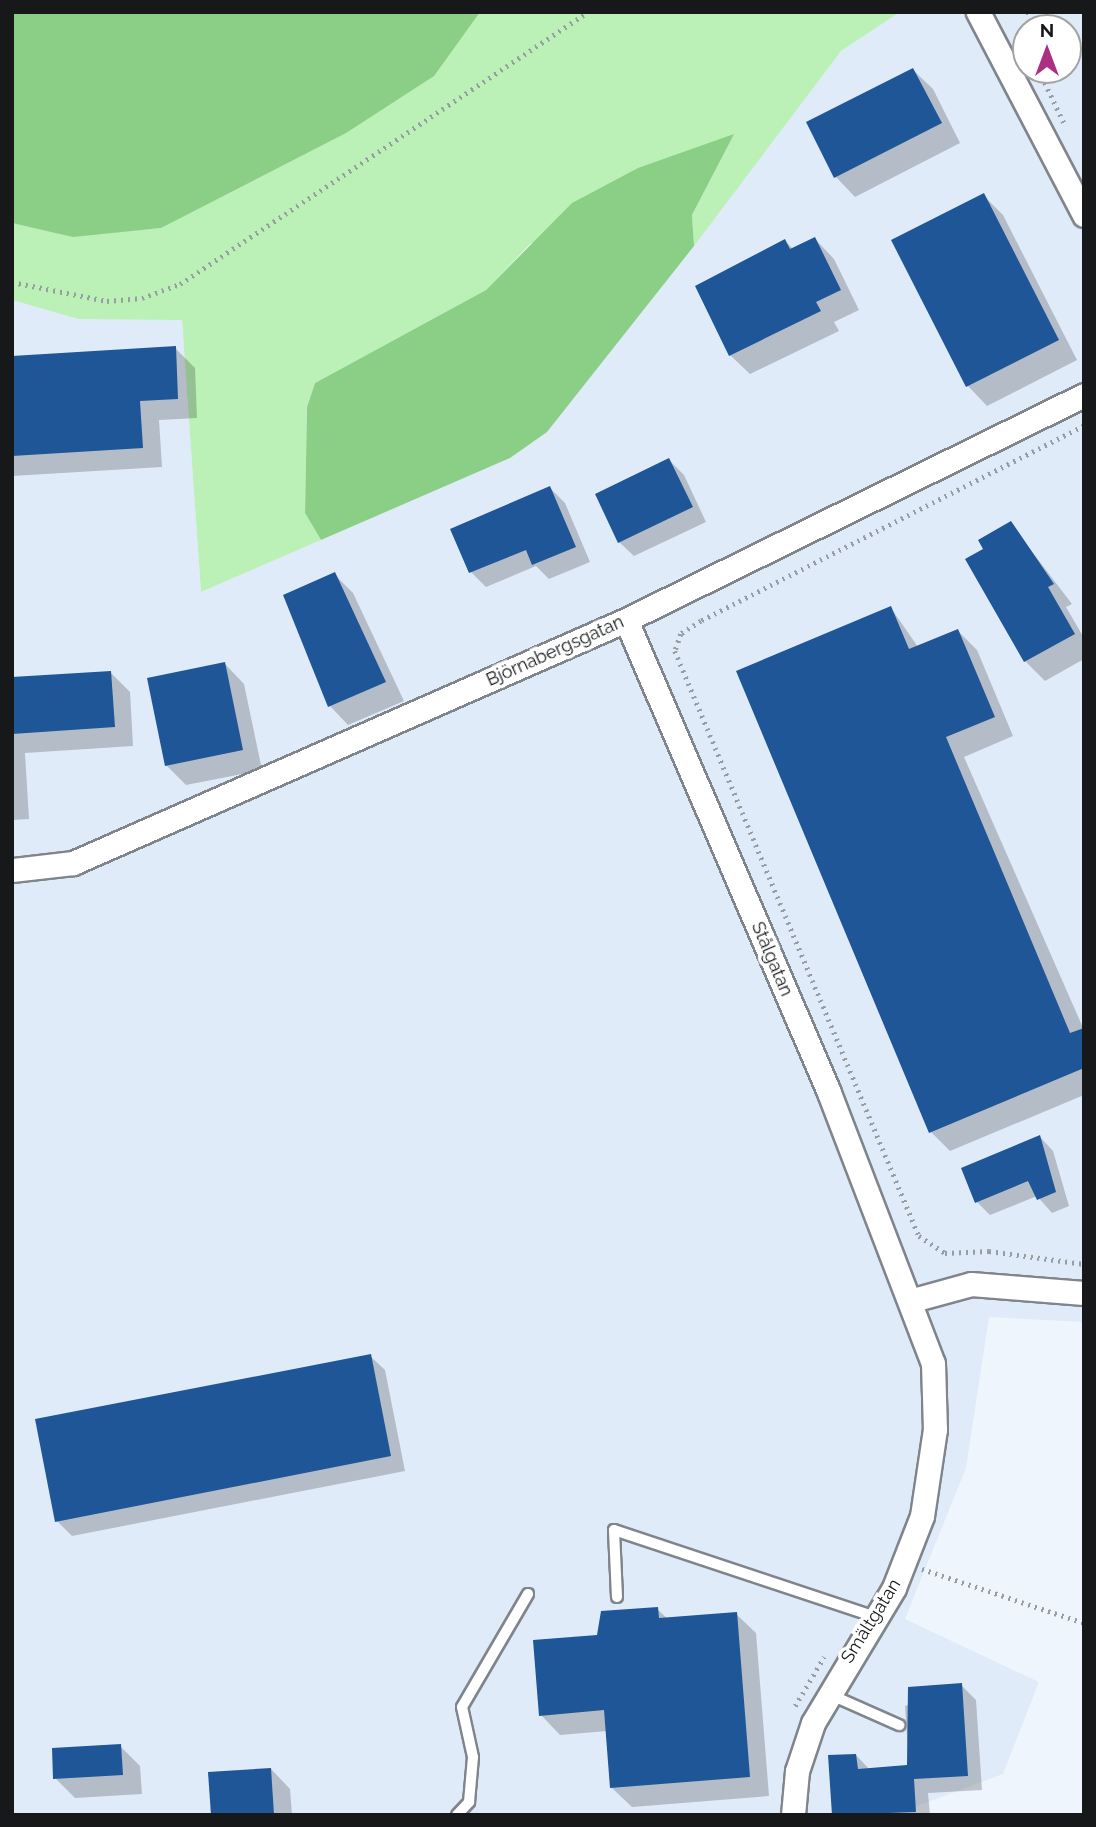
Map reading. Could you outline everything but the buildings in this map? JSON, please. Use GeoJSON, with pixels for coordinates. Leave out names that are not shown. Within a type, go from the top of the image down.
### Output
{"type":"FeatureCollection","features":[{"type":"Feature","properties":{"kind":"street"},"geometry":{"type":"LineString","coordinates":[[978,12],[1084,215]]}},
{"type":"Feature","properties":{"kind":"street","name":"Björnabergsgatan"},"geometry":{"type":"LineString","coordinates":[[12,870],[73,863],[626,620],[1084,395]]}},
{"type":"Feature","properties":{"kind":"street","name":"Stålgatan"},"geometry":{"type":"LineString","coordinates":[[626,620],[913,1300]]}},
{"type":"Feature","properties":{"kind":"street"},"geometry":{"type":"LineString","coordinates":[[913,1300],[971,1284],[1084,1293]]}},
{"type":"Feature","properties":{"kind":"street","name":"Smältgatan"},"geometry":{"type":"LineString","coordinates":[[793,1815],[797,1771],[826,1692],[875,1618],[905,1564],[922,1516],[935,1429],[933,1363],[913,1300]]}},
{"type":"Feature","properties":{"kind":"lane"},"geometry":{"type":"LineString","coordinates":[[617,1597],[614,1530],[875,1618]]}},
{"type":"Feature","properties":{"kind":"lane"},"geometry":{"type":"LineString","coordinates":[[457,1815],[469,1802],[473,1757],[462,1707],[528,1594]]}},
{"type":"Feature","properties":{"kind":"lane"},"geometry":{"type":"LineString","coordinates":[[826,1692],[899,1725]]}},
{"type":"Feature","properties":{"kind":"path"},"geometry":{"type":"LineString","coordinates":[[12,282],[107,301],[142,298],[180,284],[588,12]]}},
{"type":"Feature","properties":{"kind":"path"},"geometry":{"type":"LineString","coordinates":[[1046,84],[1067,129]]}},
{"type":"Feature","properties":{"kind":"path"},"geometry":{"type":"LineString","coordinates":[[925,1246],[675,651],[681,634],[701,621],[1084,426]]}},
{"type":"Feature","properties":{"kind":"path"},"geometry":{"type":"LineString","coordinates":[[897,1259],[925,1246],[945,1253],[989,1251],[1084,1264]]}},
{"type":"Feature","properties":{"kind":"path"},"geometry":{"type":"LineString","coordinates":[[905,1564],[1084,1623]]}},
{"type":"Feature","properties":{"kind":"shaded area"},"geometry":{"type":"Polygon","coordinates":[[[900,12],[1084,12],[1084,1322],[989,1317],[966,1468],[905,1619],[1039,1682],[1003,1774],[893,1815],[12,1815],[12,300],[78,319],[182,319],[201,592],[510,458],[841,51],[900,12]]]}},
{"type":"Feature","properties":{"kind":"green space"},"geometry":{"type":"Polygon","coordinates":[[[12,12],[480,12],[434,76],[346,133],[161,228],[73,237],[12,223],[12,12]]]}},
{"type":"Feature","properties":{"kind":"green space"},"geometry":{"type":"Polygon","coordinates":[[[480,12],[900,12],[841,51],[694,246],[692,215],[733,135],[530,244],[486,290],[315,383],[307,407],[305,513],[321,540],[201,592],[182,320],[78,319],[12,300],[12,223],[73,236],[161,228],[252,177],[480,12]]]}},
{"type":"Feature","properties":{"kind":"green space"},"geometry":{"type":"Polygon","coordinates":[[[734,134],[692,215],[694,246],[547,432],[510,458],[321,540],[305,513],[307,407],[315,383],[486,290],[572,203],[638,168],[734,134]]]}}]}
